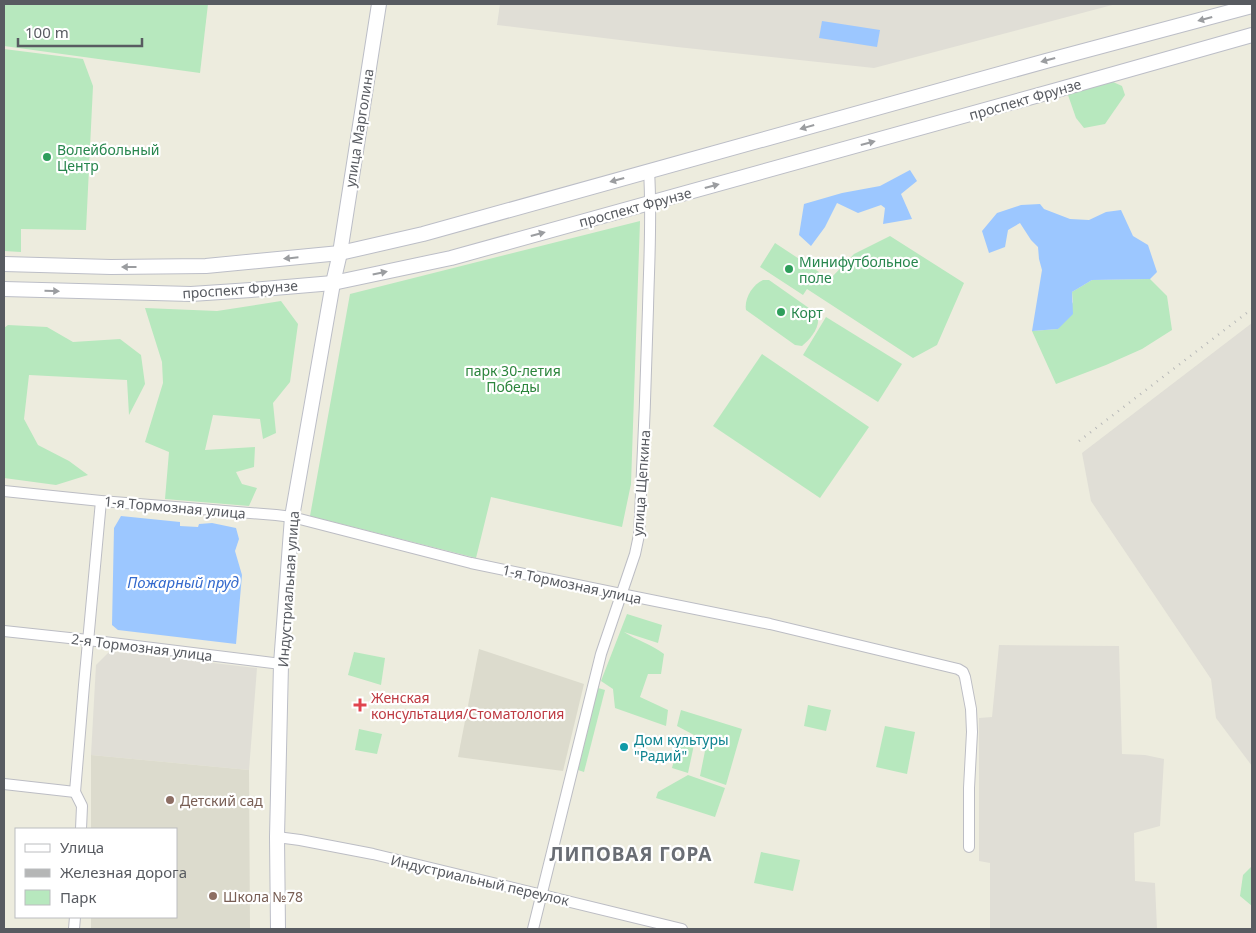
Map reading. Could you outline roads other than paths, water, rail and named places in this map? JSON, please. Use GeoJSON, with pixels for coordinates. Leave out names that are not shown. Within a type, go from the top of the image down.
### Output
{"type":"FeatureCollection","features":[{"type":"Feature","properties":{"kind":"main road","name":"улица Марголина"},"geometry":{"type":"LineString","coordinates":[[340,253],[379,4]]}},
{"type":"Feature","properties":{"kind":"main road","name":"проспект Фрунзе"},"geometry":{"type":"LineString","coordinates":[[4,264],[110,267],[206,266],[340,253],[423,234],[1037,63],[1252,6]]}},
{"type":"Feature","properties":{"kind":"main road","name":"проспект Фрунзе"},"geometry":{"type":"LineString","coordinates":[[4,289],[191,294],[333,283],[451,258],[1252,35]]}},
{"type":"Feature","properties":{"kind":"main road","name":"Индустриальная улица"},"geometry":{"type":"LineString","coordinates":[[278,929],[277,837],[281,664],[292,518],[333,283],[340,253]]}},
{"type":"Feature","properties":{"kind":"street","name":"улица Щепкина"},"geometry":{"type":"LineString","coordinates":[[533,929],[601,654],[635,554],[639,535],[646,411],[651,203],[649,171]]}},
{"type":"Feature","properties":{"kind":"street","name":"1-я Тормозная улица"},"geometry":{"type":"LineString","coordinates":[[4,491],[276,515],[471,563],[770,624],[958,669],[963,672],[965,677],[971,709],[969,847]]}},
{"type":"Feature","properties":{"kind":"street"},"geometry":{"type":"LineString","coordinates":[[81,828],[82,806],[75,792],[101,501]]}},
{"type":"Feature","properties":{"kind":"street","name":"2-я Тормозная улица"},"geometry":{"type":"LineString","coordinates":[[4,630],[281,664]]}},
{"type":"Feature","properties":{"kind":"street"},"geometry":{"type":"LineString","coordinates":[[4,784],[75,792]]}},
{"type":"Feature","properties":{"kind":"street","name":"Индустриальный переулок"},"geometry":{"type":"LineString","coordinates":[[277,837],[373,854],[682,929]]}},
{"type":"Feature","properties":{"kind":"water"},"geometry":{"type":"Polygon","coordinates":[[[822,21],[880,30],[877,47],[819,38],[822,21]]]}},
{"type":"Feature","properties":{"kind":"water"},"geometry":{"type":"Polygon","coordinates":[[[910,170],[917,181],[901,194],[912,219],[883,224],[885,208],[881,205],[858,213],[837,203],[825,227],[811,246],[799,235],[804,204],[842,193],[880,186],[910,170]]]}},
{"type":"Feature","properties":{"kind":"water"},"geometry":{"type":"Polygon","coordinates":[[[1040,204],[1044,209],[1070,219],[1089,220],[1106,212],[1121,210],[1133,236],[1148,245],[1157,272],[1150,279],[1092,280],[1072,292],[1073,314],[1058,329],[1032,331],[1042,270],[1038,247],[1020,223],[1008,230],[1005,247],[989,253],[982,231],[997,213],[1021,205],[1040,204]]]}},
{"type":"Feature","properties":{"kind":"water","name":"Пожарный пруд"},"geometry":{"type":"Polygon","coordinates":[[[121,516],[180,522],[180,526],[198,527],[199,524],[212,523],[236,528],[239,539],[235,551],[242,575],[236,644],[118,630],[112,625],[114,528],[121,516]]]}},
{"type":"Feature","properties":{"kind":"railway"},"geometry":{"type":"LineString","coordinates":[[1079,441],[1252,309]]}},
{"type":"Feature","properties":{"kind":"place","name":"Волейбольный Центр"},"geometry":{"type":"Point","coordinates":[47,157]}},
{"type":"Feature","properties":{"kind":"place","name":"Минифутбольное поле"},"geometry":{"type":"Point","coordinates":[789,269]}},
{"type":"Feature","properties":{"kind":"place","name":"Корт"},"geometry":{"type":"Point","coordinates":[781,312]}},
{"type":"Feature","properties":{"kind":"place","name":"Женская консультация/Стоматология"},"geometry":{"type":"Point","coordinates":[360,705]}},
{"type":"Feature","properties":{"kind":"place","name":"Дом культуры \"Радий\""},"geometry":{"type":"Point","coordinates":[624,747]}},
{"type":"Feature","properties":{"kind":"place","name":"Детский сад"},"geometry":{"type":"Point","coordinates":[170,800]}},
{"type":"Feature","properties":{"kind":"place","name":"Школа №78"},"geometry":{"type":"Point","coordinates":[213,896]}},
{"type":"Feature","properties":{"kind":"district","name":"ЛИПОВАЯ ГОРА"},"geometry":{"type":"Point","coordinates":[631,854]}},
{"type":"Feature","properties":{"kind":"park label","name":"парк 30-летия Победы"},"geometry":{"type":"Point","coordinates":[513,378]}}]}
